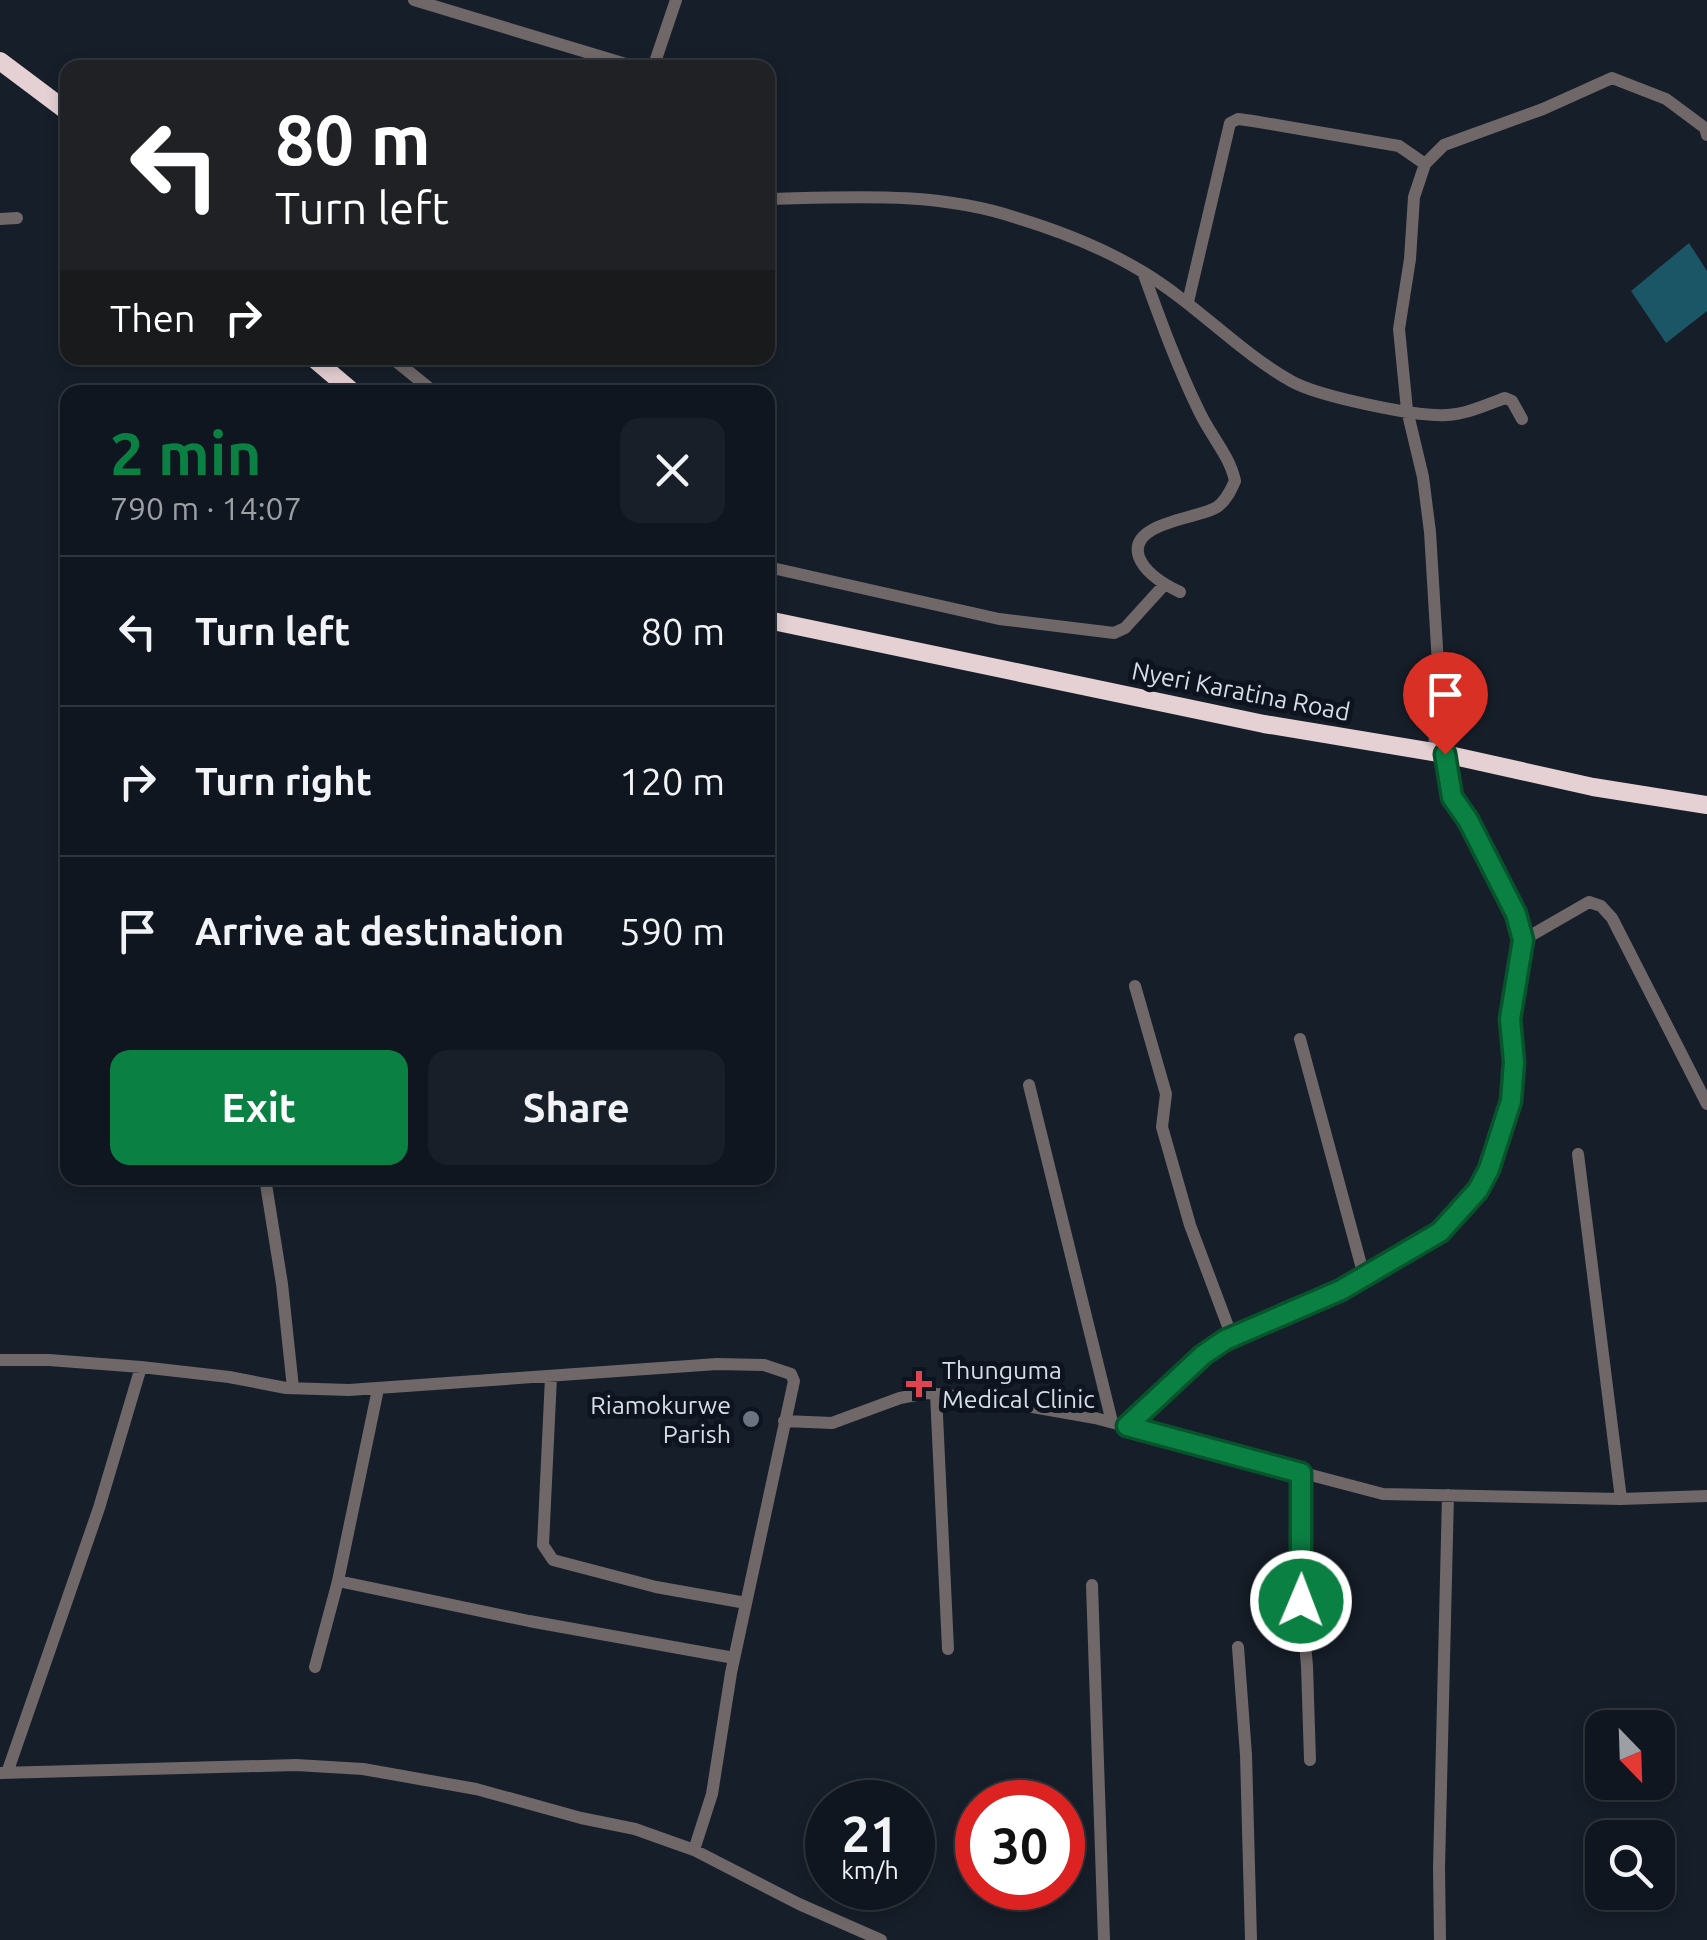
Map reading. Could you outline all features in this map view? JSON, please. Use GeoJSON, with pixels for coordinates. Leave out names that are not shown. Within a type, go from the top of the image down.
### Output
{"type":"FeatureCollection","features":[{"type":"Feature","properties":{"kind":"highway"},"geometry":{"type":"LineString","coordinates":[[0,62],[60,106]]}},
{"type":"Feature","properties":{"kind":"highway"},"geometry":{"type":"LineString","coordinates":[[322,365],[344,385]]}},
{"type":"Feature","properties":{"kind":"highway","name":"Nyeri Karatina Road"},"geometry":{"type":"LineString","coordinates":[[775,621],[1264,724],[1707,805]]}},
{"type":"Feature","properties":{"kind":"street"},"geometry":{"type":"LineString","coordinates":[[414,0],[613,60]]}},
{"type":"Feature","properties":{"kind":"street"},"geometry":{"type":"LineString","coordinates":[[656,60],[676,0]]}},
{"type":"Feature","properties":{"kind":"street"},"geometry":{"type":"LineString","coordinates":[[1127,1426],[1203,1355],[1232,1337],[1308,1305],[1440,1232],[1478,1190],[1489,1169],[1511,1101],[1514,1062],[1510,1019],[1523,940],[1516,914],[1452,797],[1440,754],[1435,588],[1423,478],[1406,410],[1399,329],[1414,198],[1425,164],[1444,144],[1543,109],[1612,78],[1666,99],[1705,128],[1707,135]]}},
{"type":"Feature","properties":{"kind":"street"},"geometry":{"type":"LineString","coordinates":[[1188,302],[1230,123],[1253,121],[1399,146],[1425,164]]}},
{"type":"Feature","properties":{"kind":"street"},"geometry":{"type":"LineString","coordinates":[[775,198],[902,196],[950,202],[1022,219],[1096,248],[1143,272],[1292,382],[1328,394],[1446,415],[1475,410],[1505,398],[1512,401],[1522,420]]}},
{"type":"Feature","properties":{"kind":"street"},"geometry":{"type":"LineString","coordinates":[[0,219],[16,218]]}},
{"type":"Feature","properties":{"kind":"street"},"geometry":{"type":"LineString","coordinates":[[1143,272],[1182,377],[1232,467],[1235,481],[1218,507],[1153,528],[1142,537],[1140,558],[1165,584],[1180,592]]}},
{"type":"Feature","properties":{"kind":"street"},"geometry":{"type":"LineString","coordinates":[[401,365],[425,385]]}},
{"type":"Feature","properties":{"kind":"street"},"geometry":{"type":"LineString","coordinates":[[775,569],[999,618],[1114,632],[1125,628],[1165,584]]}},
{"type":"Feature","properties":{"kind":"street"},"geometry":{"type":"LineString","coordinates":[[1523,940],[1589,902],[1601,906],[1630,948],[1707,1104]]}},
{"type":"Feature","properties":{"kind":"street"},"geometry":{"type":"LineString","coordinates":[[1135,986],[1166,1094],[1162,1127],[1190,1224],[1232,1337]]}},
{"type":"Feature","properties":{"kind":"street"},"geometry":{"type":"LineString","coordinates":[[1300,1038],[1364,1276]]}},
{"type":"Feature","properties":{"kind":"street"},"geometry":{"type":"LineString","coordinates":[[1029,1085],[1112,1422]]}},
{"type":"Feature","properties":{"kind":"street"},"geometry":{"type":"LineString","coordinates":[[1578,1154],[1621,1499]]}},
{"type":"Feature","properties":{"kind":"street"},"geometry":{"type":"LineString","coordinates":[[266,1185],[293,1388]]}},
{"type":"Feature","properties":{"kind":"street"},"geometry":{"type":"LineString","coordinates":[[0,1360],[141,1367],[293,1388],[378,1388],[717,1364],[764,1366],[791,1374],[794,1381],[734,1658],[712,1794],[694,1850]]}},
{"type":"Feature","properties":{"kind":"street"},"geometry":{"type":"LineString","coordinates":[[141,1367],[99,1508],[4,1773],[296,1765],[363,1769],[476,1789],[581,1818],[635,1828],[694,1850],[882,1940]]}},
{"type":"Feature","properties":{"kind":"street"},"geometry":{"type":"LineString","coordinates":[[551,1377],[543,1545],[553,1560],[656,1588],[746,1603]]}},
{"type":"Feature","properties":{"kind":"street"},"geometry":{"type":"LineString","coordinates":[[315,1667],[338,1580],[378,1388]]}},
{"type":"Feature","properties":{"kind":"street"},"geometry":{"type":"LineString","coordinates":[[784,1421],[832,1423],[913,1394],[936,1394],[1112,1422],[1383,1494],[1621,1499],[1707,1496]]}},
{"type":"Feature","properties":{"kind":"street"},"geometry":{"type":"LineString","coordinates":[[936,1394],[948,1649]]}},
{"type":"Feature","properties":{"kind":"street"},"geometry":{"type":"LineString","coordinates":[[1301,1473],[1301,1601],[1310,1760]]}},
{"type":"Feature","properties":{"kind":"street"},"geometry":{"type":"LineString","coordinates":[[1440,1940],[1438,1868],[1448,1496]]}},
{"type":"Feature","properties":{"kind":"street"},"geometry":{"type":"LineString","coordinates":[[338,1580],[529,1622],[734,1658]]}},
{"type":"Feature","properties":{"kind":"street"},"geometry":{"type":"LineString","coordinates":[[1092,1585],[1104,1940]]}},
{"type":"Feature","properties":{"kind":"street"},"geometry":{"type":"LineString","coordinates":[[1238,1647],[1246,1756],[1251,1940]]}},
{"type":"Feature","properties":{"kind":"water"},"geometry":{"type":"Polygon","coordinates":[[[1689,243],[1707,271],[1707,311],[1666,343],[1631,291],[1689,243]]]}},
{"type":"Feature","properties":{"kind":"place","name":"Thunguma Medical Clinic"},"geometry":{"type":"Point","coordinates":[919,1384]}},
{"type":"Feature","properties":{"kind":"place","name":"Riamokurwe Parish"},"geometry":{"type":"Point","coordinates":[751,1419]}},
{"type":"Feature","properties":{"kind":"route"},"geometry":{"type":"LineString","coordinates":[[1301,1601],[1301,1473],[1127,1426],[1203,1355],[1225,1340],[1341,1290],[1440,1232],[1478,1190],[1489,1169],[1511,1101],[1514,1062],[1510,1019],[1523,940],[1516,914],[1452,797],[1445,754]]}}]}
